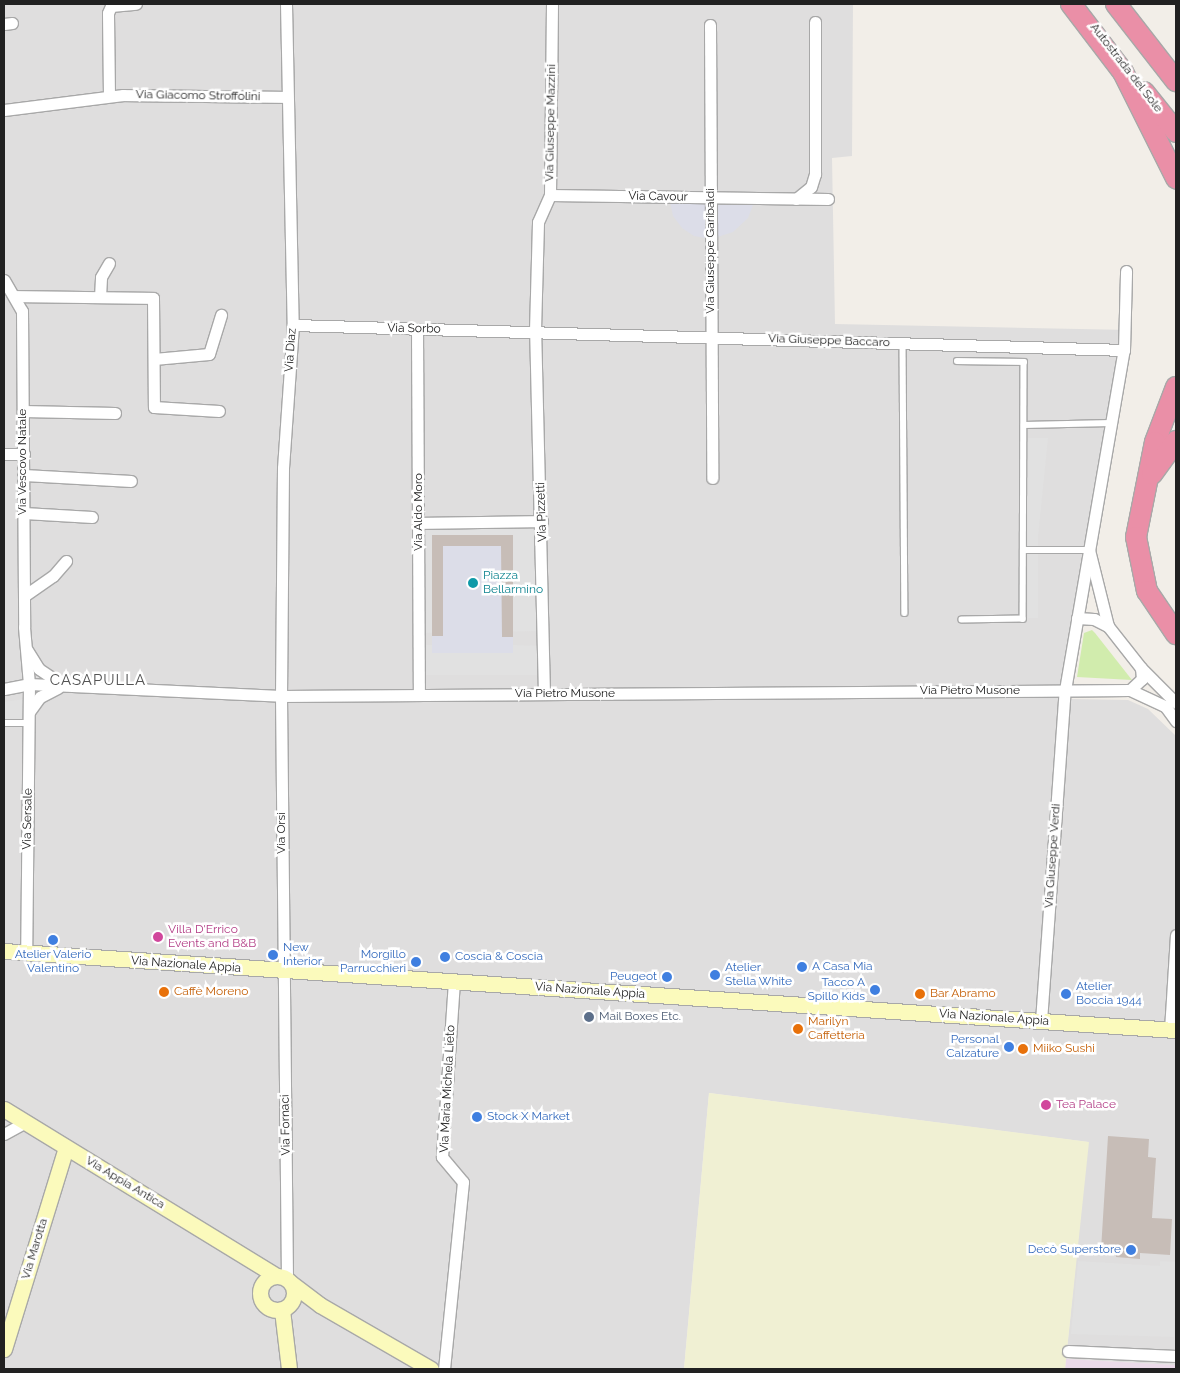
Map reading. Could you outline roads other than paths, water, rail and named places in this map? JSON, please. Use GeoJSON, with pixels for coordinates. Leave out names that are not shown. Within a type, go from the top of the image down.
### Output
{"type":"FeatureCollection","features":[{"type":"Feature","properties":{"kind":"highway","name":"Autostrada del Sole"},"geometry":{"type":"LineString","coordinates":[[1073,4],[1176,132]]}},
{"type":"Feature","properties":{"kind":"highway"},"geometry":{"type":"LineString","coordinates":[[1073,4],[1123,72],[1176,178]]}},
{"type":"Feature","properties":{"kind":"highway"},"geometry":{"type":"LineString","coordinates":[[1116,4],[1176,80]]}},
{"type":"Feature","properties":{"kind":"highway"},"geometry":{"type":"LineString","coordinates":[[1128,4],[1176,62]]}},
{"type":"Feature","properties":{"kind":"highway"},"geometry":{"type":"LineString","coordinates":[[1176,387],[1156,442],[1139,512],[1137,554],[1147,591],[1176,634]]}},
{"type":"Feature","properties":{"kind":"highway"},"geometry":{"type":"LineString","coordinates":[[1147,480],[1176,441]]}},
{"type":"Feature","properties":{"kind":"main road","name":"Via Nazionale Appia"},"geometry":{"type":"LineString","coordinates":[[4,951],[26,954],[1173,1030]]}},
{"type":"Feature","properties":{"kind":"main road","name":"Via Appia Antica"},"geometry":{"type":"LineString","coordinates":[[4,1109],[244,1260],[285,1279],[320,1305],[431,1369]]}},
{"type":"Feature","properties":{"kind":"main road","name":"Via Marotta"},"geometry":{"type":"LineString","coordinates":[[4,1349],[66,1148]]}},
{"type":"Feature","properties":{"kind":"main road","name":"Via Appia Antica"},"geometry":{"type":"LineString","coordinates":[[244,1260],[262,1285],[260,1296],[266,1306],[282,1310]]}},
{"type":"Feature","properties":{"kind":"main road"},"geometry":{"type":"LineString","coordinates":[[262,1285],[285,1279],[294,1298],[282,1310],[289,1369]]}},
{"type":"Feature","properties":{"kind":"main road","name":"Via Appia Antica"},"geometry":{"type":"LineString","coordinates":[[294,1298],[320,1305]]}},
{"type":"Feature","properties":{"kind":"street"},"geometry":{"type":"LineString","coordinates":[[109,96],[108,13],[111,6],[136,4]]}},
{"type":"Feature","properties":{"kind":"street","name":"Via Diaz"},"geometry":{"type":"LineString","coordinates":[[281,696],[283,468],[293,325],[286,4]]}},
{"type":"Feature","properties":{"kind":"street","name":"Via Giuseppe Mazzini"},"geometry":{"type":"LineString","coordinates":[[535,330],[538,222],[550,195],[552,4]]}},
{"type":"Feature","properties":{"kind":"street"},"geometry":{"type":"LineString","coordinates":[[796,199],[811,187],[815,174],[815,22]]}},
{"type":"Feature","properties":{"kind":"street","name":"Via Giuseppe Garibaldi"},"geometry":{"type":"LineString","coordinates":[[710,25],[712,478]]}},
{"type":"Feature","properties":{"kind":"street","name":"Via Giacomo Stroffolini"},"geometry":{"type":"LineString","coordinates":[[4,110],[109,96],[287,97]]}},
{"type":"Feature","properties":{"kind":"street","name":"Via Cavour"},"geometry":{"type":"LineString","coordinates":[[550,195],[828,199]]}},
{"type":"Feature","properties":{"kind":"street"},"geometry":{"type":"LineString","coordinates":[[100,297],[101,277],[109,263]]}},
{"type":"Feature","properties":{"kind":"street"},"geometry":{"type":"LineString","coordinates":[[1065,690],[1124,350],[1126,271]]}},
{"type":"Feature","properties":{"kind":"street","name":"Via Vescovo Natale"},"geometry":{"type":"LineString","coordinates":[[4,280],[22,311],[24,596],[29,684]]}},
{"type":"Feature","properties":{"kind":"street"},"geometry":{"type":"LineString","coordinates":[[15,296],[153,298],[154,407],[219,411]]}},
{"type":"Feature","properties":{"kind":"street"},"geometry":{"type":"LineString","coordinates":[[154,359],[209,354],[222,315]]}},
{"type":"Feature","properties":{"kind":"street","name":"Via Sorbo"},"geometry":{"type":"LineString","coordinates":[[293,325],[417,330],[535,330]]}},
{"type":"Feature","properties":{"kind":"street","name":"Via Aldo Moro"},"geometry":{"type":"LineString","coordinates":[[417,330],[420,523],[419,694]]}},
{"type":"Feature","properties":{"kind":"street","name":"Via Giuseppe Baccaro"},"geometry":{"type":"LineString","coordinates":[[535,330],[903,344],[1124,350]]}},
{"type":"Feature","properties":{"kind":"street","name":"Via Pizzetti"},"geometry":{"type":"LineString","coordinates":[[535,330],[542,521],[544,694]]}},
{"type":"Feature","properties":{"kind":"street"},"geometry":{"type":"LineString","coordinates":[[23,411],[115,413]]}},
{"type":"Feature","properties":{"kind":"street"},"geometry":{"type":"LineString","coordinates":[[4,454],[24,454]]}},
{"type":"Feature","properties":{"kind":"street"},"geometry":{"type":"LineString","coordinates":[[24,475],[130,481]]}},
{"type":"Feature","properties":{"kind":"street"},"geometry":{"type":"LineString","coordinates":[[24,513],[92,517]]}},
{"type":"Feature","properties":{"kind":"street"},"geometry":{"type":"LineString","coordinates":[[420,523],[542,521]]}},
{"type":"Feature","properties":{"kind":"street"},"geometry":{"type":"LineString","coordinates":[[1089,550],[1108,626],[1141,668],[1160,684],[1176,703]]}},
{"type":"Feature","properties":{"kind":"street"},"geometry":{"type":"LineString","coordinates":[[24,596],[52,576],[66,561]]}},
{"type":"Feature","properties":{"kind":"street"},"geometry":{"type":"LineString","coordinates":[[1077,618],[1094,619],[1108,626]]}},
{"type":"Feature","properties":{"kind":"street"},"geometry":{"type":"LineString","coordinates":[[26,649],[39,669],[64,686]]}},
{"type":"Feature","properties":{"kind":"street"},"geometry":{"type":"LineString","coordinates":[[1141,668],[1142,679],[1130,690],[1165,706],[1176,721]]}},
{"type":"Feature","properties":{"kind":"street","name":"Via Pietro Musone"},"geometry":{"type":"LineString","coordinates":[[4,689],[29,684],[281,696],[1130,690]]}},
{"type":"Feature","properties":{"kind":"street","name":"Via Sersale"},"geometry":{"type":"LineString","coordinates":[[26,954],[29,684]]}},
{"type":"Feature","properties":{"kind":"street"},"geometry":{"type":"LineString","coordinates":[[1160,684],[1176,692]]}},
{"type":"Feature","properties":{"kind":"street","name":"Via Pietro Musone"},"geometry":{"type":"LineString","coordinates":[[29,718],[40,697],[64,686]]}},
{"type":"Feature","properties":{"kind":"street","name":"Via Giuseppe Verdi"},"geometry":{"type":"LineString","coordinates":[[1041,1021],[1065,690]]}},
{"type":"Feature","properties":{"kind":"street","name":"Via Orsi"},"geometry":{"type":"LineString","coordinates":[[281,696],[283,970]]}},
{"type":"Feature","properties":{"kind":"street"},"geometry":{"type":"LineString","coordinates":[[1173,1030],[1176,934]]}},
{"type":"Feature","properties":{"kind":"street","name":"Via Fornaci"},"geometry":{"type":"LineString","coordinates":[[283,970],[285,1279]]}},
{"type":"Feature","properties":{"kind":"street","name":"Via Maria Michela Lieto"},"geometry":{"type":"LineString","coordinates":[[444,1369],[463,1182],[442,1158],[454,982]]}},
{"type":"Feature","properties":{"kind":"street"},"geometry":{"type":"LineString","coordinates":[[4,1134],[26,1122]]}},
{"type":"Feature","properties":{"kind":"street"},"geometry":{"type":"LineString","coordinates":[[1068,1351],[1176,1356]]}},
{"type":"Feature","properties":{"kind":"lane"},"geometry":{"type":"LineString","coordinates":[[903,344],[905,613]]}},
{"type":"Feature","properties":{"kind":"lane"},"geometry":{"type":"LineString","coordinates":[[958,361],[1024,362],[1023,619],[962,620]]}},
{"type":"Feature","properties":{"kind":"lane"},"geometry":{"type":"LineString","coordinates":[[1024,425],[1111,423]]}},
{"type":"Feature","properties":{"kind":"lane"},"geometry":{"type":"LineString","coordinates":[[1023,550],[1089,550]]}},
{"type":"Feature","properties":{"kind":"lane"},"geometry":{"type":"LineString","coordinates":[[4,723],[29,718]]}},
{"type":"Feature","properties":{"kind":"place","name":"Piazza Bellarmino"},"geometry":{"type":"Point","coordinates":[473,583]}},
{"type":"Feature","properties":{"kind":"place","name":"Villa D'Errico Events and B&B"},"geometry":{"type":"Point","coordinates":[158,937]}},
{"type":"Feature","properties":{"kind":"place","name":"Atelier Valerio Valentino"},"geometry":{"type":"Point","coordinates":[53,940]}},
{"type":"Feature","properties":{"kind":"place","name":"New Interior"},"geometry":{"type":"Point","coordinates":[273,955]}},
{"type":"Feature","properties":{"kind":"place","name":"Coscia & Coscia"},"geometry":{"type":"Point","coordinates":[445,957]}},
{"type":"Feature","properties":{"kind":"place","name":"Morgillo Parrucchieri"},"geometry":{"type":"Point","coordinates":[416,962]}},
{"type":"Feature","properties":{"kind":"place","name":"A Casa Mia"},"geometry":{"type":"Point","coordinates":[802,967]}},
{"type":"Feature","properties":{"kind":"place","name":"Atelier Stella White"},"geometry":{"type":"Point","coordinates":[715,975]}},
{"type":"Feature","properties":{"kind":"place","name":"Peugeot"},"geometry":{"type":"Point","coordinates":[667,977]}},
{"type":"Feature","properties":{"kind":"place","name":"Tacco A Spillo Kids"},"geometry":{"type":"Point","coordinates":[875,990]}},
{"type":"Feature","properties":{"kind":"place","name":"Caffè Moreno"},"geometry":{"type":"Point","coordinates":[164,992]}},
{"type":"Feature","properties":{"kind":"place","name":"Bar Abramo"},"geometry":{"type":"Point","coordinates":[920,994]}},
{"type":"Feature","properties":{"kind":"place","name":"Atelier Boccia 1944"},"geometry":{"type":"Point","coordinates":[1066,994]}},
{"type":"Feature","properties":{"kind":"place","name":"Mail Boxes Etc."},"geometry":{"type":"Point","coordinates":[589,1017]}},
{"type":"Feature","properties":{"kind":"place","name":"Marilyn Caffetteria"},"geometry":{"type":"Point","coordinates":[798,1029]}},
{"type":"Feature","properties":{"kind":"place","name":"Personal Calzature"},"geometry":{"type":"Point","coordinates":[1009,1047]}},
{"type":"Feature","properties":{"kind":"place","name":"Miiko Sushi"},"geometry":{"type":"Point","coordinates":[1023,1049]}},
{"type":"Feature","properties":{"kind":"place","name":"Tea Palace"},"geometry":{"type":"Point","coordinates":[1046,1105]}},
{"type":"Feature","properties":{"kind":"place","name":"Stock X Market"},"geometry":{"type":"Point","coordinates":[477,1117]}},
{"type":"Feature","properties":{"kind":"place","name":"Decò Superstore"},"geometry":{"type":"Point","coordinates":[1131,1250]}},
{"type":"Feature","properties":{"kind":"district","name":"CASAPULLA"},"geometry":{"type":"Point","coordinates":[98,681]}}]}
